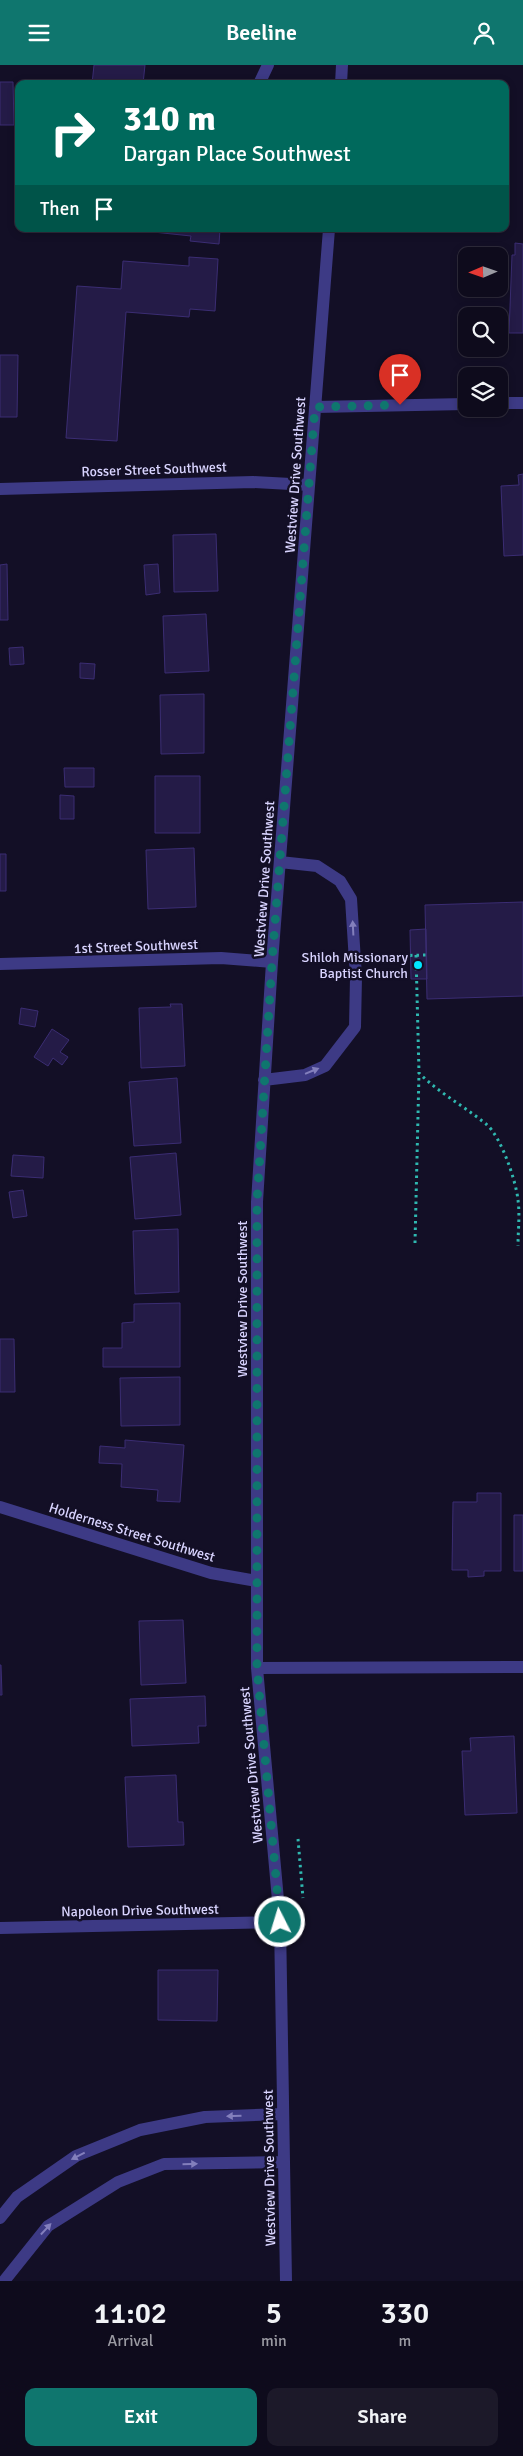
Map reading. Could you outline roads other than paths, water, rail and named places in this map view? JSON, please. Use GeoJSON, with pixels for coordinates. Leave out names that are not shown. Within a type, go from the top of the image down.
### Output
{"type":"FeatureCollection","features":[{"type":"Feature","properties":{"kind":"street"},"geometry":{"type":"LineString","coordinates":[[261,80],[268,65]]}},
{"type":"Feature","properties":{"kind":"street"},"geometry":{"type":"LineString","coordinates":[[341,80],[342,65]]}},
{"type":"Feature","properties":{"kind":"street","name":"Westview Drive Southwest"},"geometry":{"type":"LineString","coordinates":[[286,2281],[280,1922],[257,1668],[257,1202],[272,962],[329,232]]}},
{"type":"Feature","properties":{"kind":"street"},"geometry":{"type":"LineString","coordinates":[[508,403],[523,403]]}},
{"type":"Feature","properties":{"kind":"street"},"geometry":{"type":"LineString","coordinates":[[315,407],[458,404]]}},
{"type":"Feature","properties":{"kind":"street","name":"Rosser Street Southwest"},"geometry":{"type":"LineString","coordinates":[[0,489],[253,481],[309,485]]}},
{"type":"Feature","properties":{"kind":"street"},"geometry":{"type":"LineString","coordinates":[[264,1080],[305,1075],[324,1066],[355,1027],[356,977],[351,899],[340,881],[317,866],[280,862]]}},
{"type":"Feature","properties":{"kind":"street","name":"1st Street Southwest"},"geometry":{"type":"LineString","coordinates":[[0,964],[221,958],[272,962]]}},
{"type":"Feature","properties":{"kind":"street","name":"Holderness Street Southwest"},"geometry":{"type":"LineString","coordinates":[[0,1507],[211,1573],[257,1581]]}},
{"type":"Feature","properties":{"kind":"street"},"geometry":{"type":"LineString","coordinates":[[257,1668],[523,1667]]}},
{"type":"Feature","properties":{"kind":"street","name":"Napoleon Drive Southwest"},"geometry":{"type":"LineString","coordinates":[[0,1927],[280,1922]]}},
{"type":"Feature","properties":{"kind":"street"},"geometry":{"type":"LineString","coordinates":[[0,2218],[17,2197],[76,2156],[140,2130],[205,2117],[283,2114]]}},
{"type":"Feature","properties":{"kind":"street"},"geometry":{"type":"LineString","coordinates":[[4,2281],[48,2225],[118,2182],[164,2164],[284,2162]]}},
{"type":"Feature","properties":{"kind":"street"},"geometry":{"type":"LineString","coordinates":[[16,2281],[25,2255]]}},
{"type":"Feature","properties":{"kind":"place","name":"Shiloh Missionary Baptist Church"},"geometry":{"type":"Point","coordinates":[418,965]}}]}
